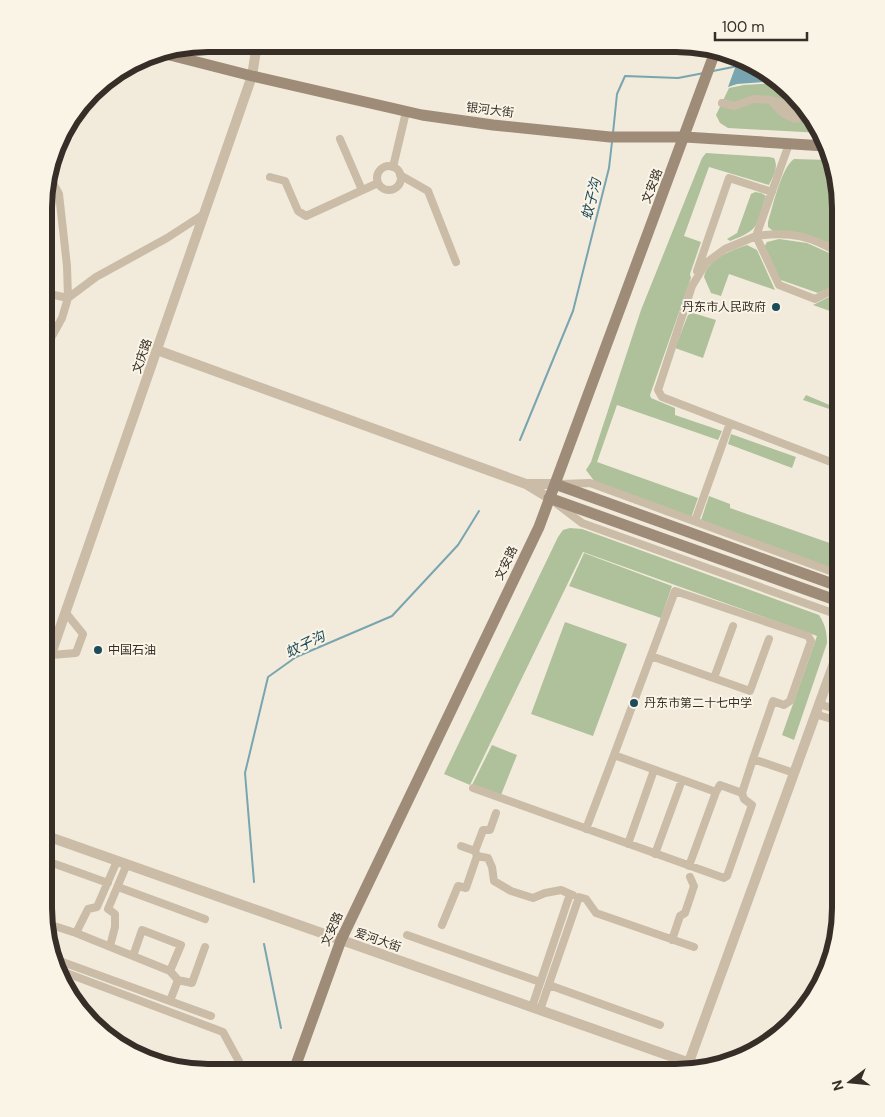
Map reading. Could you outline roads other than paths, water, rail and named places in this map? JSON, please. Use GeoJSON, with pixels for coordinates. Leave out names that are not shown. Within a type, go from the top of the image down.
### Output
{"type":"FeatureCollection","features":[{"type":"Feature","properties":{"kind":"main road","name":"银河大街"},"geometry":{"type":"LineString","coordinates":[[174,56],[422,116],[613,137],[684,137],[819,146]]}},
{"type":"Feature","properties":{"kind":"main road","name":"文安路"},"geometry":{"type":"LineString","coordinates":[[296,1064],[341,940],[539,526],[713,57]]}},
{"type":"Feature","properties":{"kind":"main road"},"geometry":{"type":"LineString","coordinates":[[555,484],[832,584]]}},
{"type":"Feature","properties":{"kind":"main road"},"geometry":{"type":"LineString","coordinates":[[549,498],[832,599]]}},
{"type":"Feature","properties":{"kind":"street","name":"文庆路"},"geometry":{"type":"LineString","coordinates":[[53,649],[252,76],[256,52]]}},
{"type":"Feature","properties":{"kind":"street"},"geometry":{"type":"LineString","coordinates":[[722,103],[734,106],[754,99],[771,100],[781,112],[790,118],[797,116]]}},
{"type":"Feature","properties":{"kind":"street"},"geometry":{"type":"LineString","coordinates":[[393,167],[406,112]]}},
{"type":"Feature","properties":{"kind":"street"},"geometry":{"type":"LineString","coordinates":[[340,139],[362,190]]}},
{"type":"Feature","properties":{"kind":"street"},"geometry":{"type":"LineString","coordinates":[[788,144],[756,236],[779,285],[814,299],[832,290]]}},
{"type":"Feature","properties":{"kind":"street"},"geometry":{"type":"LineString","coordinates":[[378,183],[379,172],[385,167],[393,167],[400,175],[428,191],[456,262]]}},
{"type":"Feature","properties":{"kind":"street"},"geometry":{"type":"LineString","coordinates":[[378,183],[387,190],[395,189],[400,183],[400,175]]}},
{"type":"Feature","properties":{"kind":"street"},"geometry":{"type":"LineString","coordinates":[[270,177],[285,181],[298,211],[306,216],[378,183]]}},
{"type":"Feature","properties":{"kind":"street"},"geometry":{"type":"LineString","coordinates":[[772,192],[729,178],[658,390],[662,397],[832,462]]}},
{"type":"Feature","properties":{"kind":"street"},"geometry":{"type":"LineString","coordinates":[[53,334],[62,318],[68,298],[67,266],[59,194],[54,185]]}},
{"type":"Feature","properties":{"kind":"street"},"geometry":{"type":"LineString","coordinates":[[68,298],[96,276],[167,238],[204,214]]}},
{"type":"Feature","properties":{"kind":"street"},"geometry":{"type":"LineString","coordinates":[[692,286],[706,264],[725,249],[756,236],[772,234],[800,235],[823,243],[832,248]]}},
{"type":"Feature","properties":{"kind":"street"},"geometry":{"type":"LineString","coordinates":[[53,295],[68,298]]}},
{"type":"Feature","properties":{"kind":"street"},"geometry":{"type":"LineString","coordinates":[[157,350],[526,484],[549,498],[582,523],[832,613]]}},
{"type":"Feature","properties":{"kind":"street"},"geometry":{"type":"LineString","coordinates":[[695,521],[730,423]]}},
{"type":"Feature","properties":{"kind":"street"},"geometry":{"type":"LineString","coordinates":[[526,484],[590,483],[832,572]]}},
{"type":"Feature","properties":{"kind":"street"},"geometry":{"type":"LineString","coordinates":[[473,788],[586,829],[628,844],[655,854],[724,878],[727,876],[752,805],[744,799],[742,793],[773,701],[784,705],[790,701],[811,641],[808,636],[675,592],[586,829]]}},
{"type":"Feature","properties":{"kind":"street"},"geometry":{"type":"LineString","coordinates":[[53,655],[76,653],[83,634],[66,613]]}},
{"type":"Feature","properties":{"kind":"street"},"geometry":{"type":"LineString","coordinates":[[714,678],[733,626]]}},
{"type":"Feature","properties":{"kind":"street"},"geometry":{"type":"LineString","coordinates":[[651,656],[750,691],[769,639]]}},
{"type":"Feature","properties":{"kind":"street"},"geometry":{"type":"LineString","coordinates":[[689,1062],[832,669]]}},
{"type":"Feature","properties":{"kind":"street"},"geometry":{"type":"LineString","coordinates":[[819,704],[832,708]]}},
{"type":"Feature","properties":{"kind":"street"},"geometry":{"type":"LineString","coordinates":[[816,714],[832,719]]}},
{"type":"Feature","properties":{"kind":"street"},"geometry":{"type":"LineString","coordinates":[[614,755],[716,792]]}},
{"type":"Feature","properties":{"kind":"street"},"geometry":{"type":"LineString","coordinates":[[753,759],[794,773]]}},
{"type":"Feature","properties":{"kind":"street"},"geometry":{"type":"LineString","coordinates":[[628,844],[654,770]]}},
{"type":"Feature","properties":{"kind":"street"},"geometry":{"type":"LineString","coordinates":[[655,854],[682,780]]}},
{"type":"Feature","properties":{"kind":"street"},"geometry":{"type":"LineString","coordinates":[[689,866],[720,785],[742,793]]}},
{"type":"Feature","properties":{"kind":"street"},"geometry":{"type":"LineString","coordinates":[[442,925],[458,886],[466,888],[474,870],[476,853],[483,830],[490,830],[496,813]]}},
{"type":"Feature","properties":{"kind":"street","name":"爱河大街"},"geometry":{"type":"LineString","coordinates":[[53,838],[693,1063]]}},
{"type":"Feature","properties":{"kind":"street"},"geometry":{"type":"LineString","coordinates":[[461,846],[488,858],[492,867],[494,881],[511,892],[533,898],[545,893],[561,890],[586,900],[596,913],[694,947]]}},
{"type":"Feature","properties":{"kind":"street"},"geometry":{"type":"LineString","coordinates":[[53,863],[108,883]]}},
{"type":"Feature","properties":{"kind":"street"},"geometry":{"type":"LineString","coordinates":[[76,933],[88,909],[97,908],[108,883],[122,863]]}},
{"type":"Feature","properties":{"kind":"street"},"geometry":{"type":"LineString","coordinates":[[110,946],[115,926],[115,914],[108,909],[118,887],[122,863]]}},
{"type":"Feature","properties":{"kind":"street"},"geometry":{"type":"LineString","coordinates":[[672,940],[680,916],[685,913],[694,886],[690,877]]}},
{"type":"Feature","properties":{"kind":"street"},"geometry":{"type":"LineString","coordinates":[[118,887],[205,919]]}},
{"type":"Feature","properties":{"kind":"street"},"geometry":{"type":"LineString","coordinates":[[536,1008],[540,982],[570,894]]}},
{"type":"Feature","properties":{"kind":"street"},"geometry":{"type":"LineString","coordinates":[[536,1008],[549,985],[579,897]]}},
{"type":"Feature","properties":{"kind":"street"},"geometry":{"type":"LineString","coordinates":[[54,926],[110,946],[170,971],[178,980],[192,983],[205,946]]}},
{"type":"Feature","properties":{"kind":"street"},"geometry":{"type":"LineString","coordinates":[[133,956],[142,930],[181,945],[170,971]]}},
{"type":"Feature","properties":{"kind":"street"},"geometry":{"type":"LineString","coordinates":[[407,936],[540,982]]}},
{"type":"Feature","properties":{"kind":"street"},"geometry":{"type":"LineString","coordinates":[[62,962],[211,1016]]}},
{"type":"Feature","properties":{"kind":"street"},"geometry":{"type":"LineString","coordinates":[[67,974],[223,1032],[240,1064]]}},
{"type":"Feature","properties":{"kind":"street"},"geometry":{"type":"LineString","coordinates":[[170,1001],[178,980]]}},
{"type":"Feature","properties":{"kind":"street"},"geometry":{"type":"LineString","coordinates":[[549,985],[660,1025]]}},
{"type":"Feature","properties":{"kind":"water"},"geometry":{"type":"Polygon","coordinates":[[[736,64],[767,82],[737,84],[728,87],[736,64]]]}},
{"type":"Feature","properties":{"kind":"waterway","name":"蚊子沟"},"geometry":{"type":"LineString","coordinates":[[713,71],[738,66]]}},
{"type":"Feature","properties":{"kind":"waterway","name":"蚊子沟"},"geometry":{"type":"LineString","coordinates":[[613,133],[617,94],[625,76],[678,78],[704,73]]}},
{"type":"Feature","properties":{"kind":"waterway","name":"蚊子沟"},"geometry":{"type":"LineString","coordinates":[[520,440],[573,311],[609,168],[612,142]]}},
{"type":"Feature","properties":{"kind":"waterway","name":"蚊子沟"},"geometry":{"type":"LineString","coordinates":[[254,882],[245,773],[268,677],[296,657],[392,616],[458,545],[479,511]]}},
{"type":"Feature","properties":{"kind":"waterway","name":"蚊子沟"},"geometry":{"type":"LineString","coordinates":[[264,944],[281,1028]]}},
{"type":"Feature","properties":{"kind":"place","name":"丹东市人民政府"},"geometry":{"type":"Point","coordinates":[776,307]}},
{"type":"Feature","properties":{"kind":"place","name":"中国石油"},"geometry":{"type":"Point","coordinates":[98,650]}},
{"type":"Feature","properties":{"kind":"place","name":"丹东市第二十七中学"},"geometry":{"type":"Point","coordinates":[634,703]}}]}
